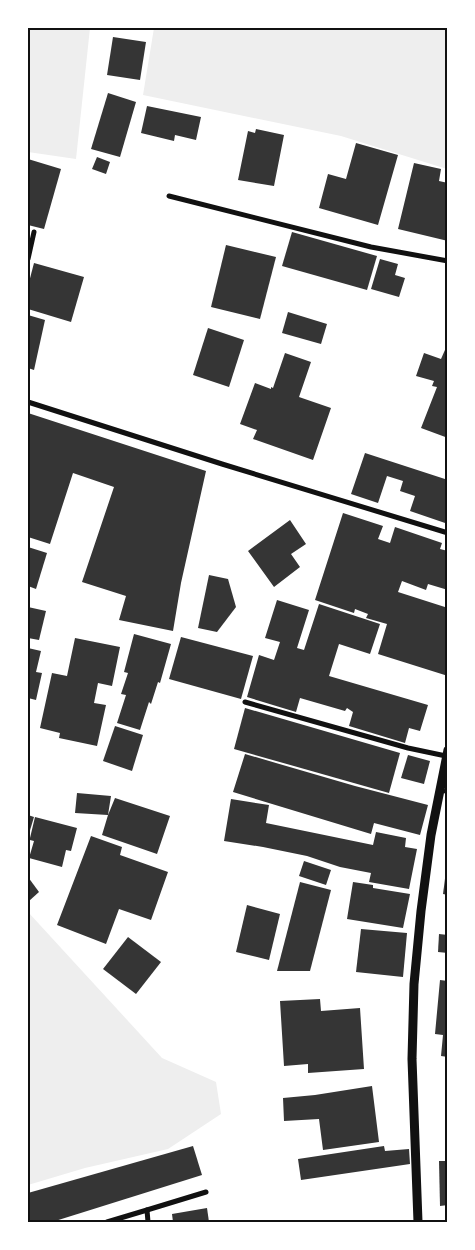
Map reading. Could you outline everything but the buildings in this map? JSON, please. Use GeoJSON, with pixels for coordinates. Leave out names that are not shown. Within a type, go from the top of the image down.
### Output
{"type":"FeatureCollection","features":[{"type":"Feature","properties":{"kind":"street"},"geometry":{"type":"LineString","coordinates":[[169,196],[371,246],[448,261]]}},
{"type":"Feature","properties":{"kind":"street"},"geometry":{"type":"LineString","coordinates":[[28,259],[34,232]]}},
{"type":"Feature","properties":{"kind":"street"},"geometry":{"type":"LineString","coordinates":[[28,402],[448,533]]}},
{"type":"Feature","properties":{"kind":"street"},"geometry":{"type":"LineString","coordinates":[[245,702],[408,748],[447,753],[443,791],[431,835],[414,984],[412,1060],[418,1222]]}},
{"type":"Feature","properties":{"kind":"street"},"geometry":{"type":"LineString","coordinates":[[106,1222],[206,1192]]}},
{"type":"Feature","properties":{"kind":"street"},"geometry":{"type":"LineString","coordinates":[[147,1210],[148,1222]]}},
{"type":"Feature","properties":{"kind":"shaded area"},"geometry":{"type":"Polygon","coordinates":[[[28,28],[90,28],[76,159],[28,152],[28,28]]]}},
{"type":"Feature","properties":{"kind":"shaded area"},"geometry":{"type":"Polygon","coordinates":[[[154,28],[447,28],[447,169],[341,136],[143,95],[154,28]]]}},
{"type":"Feature","properties":{"kind":"shaded area"},"geometry":{"type":"Polygon","coordinates":[[[28,912],[162,1058],[216,1082],[221,1114],[168,1149],[85,1168],[28,1185],[28,912]]]}}]}
